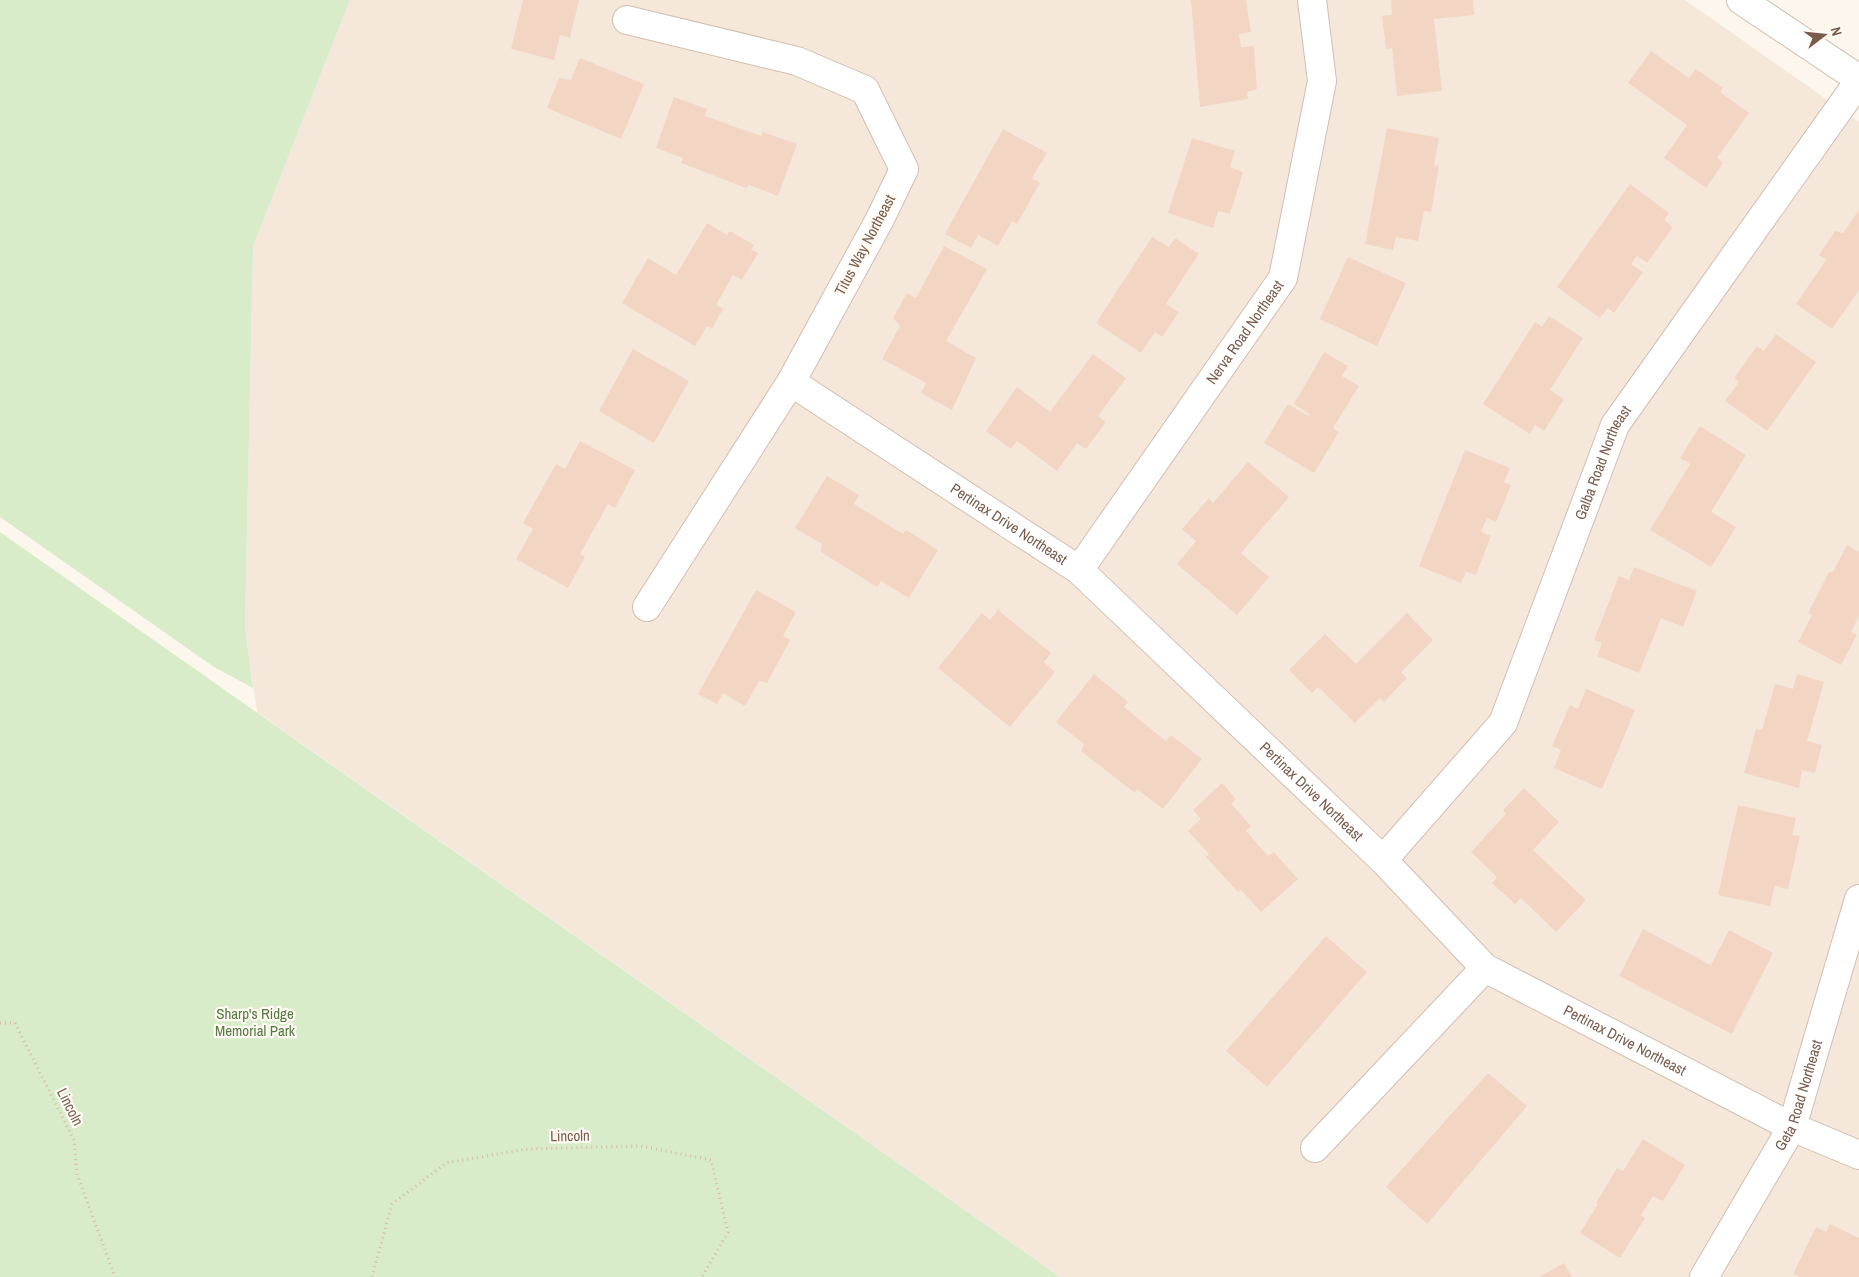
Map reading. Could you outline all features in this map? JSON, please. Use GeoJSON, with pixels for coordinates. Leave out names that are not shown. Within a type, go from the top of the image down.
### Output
{"type":"FeatureCollection","features":[{"type":"Feature","properties":{"kind":"street","name":"Nerva Road Northeast"},"geometry":{"type":"LineString","coordinates":[[1079,570],[1283,278],[1322,81],[1312,0]]}},
{"type":"Feature","properties":{"kind":"street"},"geometry":{"type":"LineString","coordinates":[[1742,0],[1859,80]]}},
{"type":"Feature","properties":{"kind":"street","name":"Titus Way Northeast"},"geometry":{"type":"LineString","coordinates":[[627,20],[797,61],[865,90],[904,169],[880,219],[791,382],[648,608]]}},
{"type":"Feature","properties":{"kind":"street","name":"Galba Road Northeast"},"geometry":{"type":"LineString","coordinates":[[1383,860],[1503,723],[1615,425],[1859,80]]}},
{"type":"Feature","properties":{"kind":"street","name":"Pertinax Drive Northeast"},"geometry":{"type":"LineString","coordinates":[[791,382],[1079,570],[1383,860],[1485,968],[1792,1127],[1859,1155]]}},
{"type":"Feature","properties":{"kind":"street","name":"Geta Road Northeast"},"geometry":{"type":"LineString","coordinates":[[1704,1277],[1792,1127],[1859,899]]}},
{"type":"Feature","properties":{"kind":"street"},"geometry":{"type":"LineString","coordinates":[[1315,1148],[1485,968]]}},
{"type":"Feature","properties":{"kind":"path","name":"Lincoln"},"geometry":{"type":"LineString","coordinates":[[0,1024],[15,1023],[74,1140],[77,1174],[115,1277]]}},
{"type":"Feature","properties":{"kind":"path","name":"Lincoln"},"geometry":{"type":"LineString","coordinates":[[372,1277],[392,1204],[446,1163],[526,1149],[641,1146],[711,1160],[728,1232],[702,1277]]}},
{"type":"Feature","properties":{"kind":"shaded area"},"geometry":{"type":"Polygon","coordinates":[[[350,0],[1685,0],[1859,122],[1859,1277],[1060,1277],[257,712],[245,628],[253,246],[350,0]]]}},
{"type":"Feature","properties":{"kind":"green space"},"geometry":{"type":"Polygon","coordinates":[[[0,0],[350,0],[253,246],[245,628],[253,688],[214,667],[0,517],[0,0]]]}},
{"type":"Feature","properties":{"kind":"green space","name":"Sharp's Ridge Memorial Park"},"geometry":{"type":"Polygon","coordinates":[[[0,532],[1060,1277],[0,1277],[0,532]]]}},
{"type":"Feature","properties":{"kind":"building"},"geometry":{"type":"Polygon","coordinates":[[[523,0],[579,0],[570,38],[560,35],[554,60],[511,49],[523,0]]]}},
{"type":"Feature","properties":{"kind":"building"},"geometry":{"type":"Polygon","coordinates":[[[1191,0],[1246,0],[1251,32],[1239,34],[1241,47],[1254,46],[1257,89],[1247,92],[1248,99],[1200,107],[1191,0]]]}},
{"type":"Feature","properties":{"kind":"building"},"geometry":{"type":"Polygon","coordinates":[[[1391,0],[1473,0],[1474,15],[1434,19],[1442,91],[1397,96],[1392,48],[1386,49],[1382,16],[1392,15],[1391,0]]]}},
{"type":"Feature","properties":{"kind":"building"},"geometry":{"type":"Polygon","coordinates":[[[1651,51],[1689,78],[1696,69],[1723,88],[1720,92],[1749,113],[1717,158],[1723,163],[1706,188],[1664,158],[1687,125],[1628,83],[1651,51]]]}},
{"type":"Feature","properties":{"kind":"building"},"geometry":{"type":"Polygon","coordinates":[[[580,58],[644,84],[621,139],[547,108],[559,78],[571,80],[580,58]]]}},
{"type":"Feature","properties":{"kind":"building"},"geometry":{"type":"Polygon","coordinates":[[[674,97],[707,109],[705,116],[761,136],[763,132],[797,144],[778,196],[749,185],[746,188],[681,163],[683,158],[656,148],[674,97]]]}},
{"type":"Feature","properties":{"kind":"building"},"geometry":{"type":"Polygon","coordinates":[[[1387,128],[1439,138],[1434,165],[1439,166],[1431,212],[1424,211],[1418,241],[1396,237],[1393,250],[1365,244],[1387,128]]]}},
{"type":"Feature","properties":{"kind":"building"},"geometry":{"type":"Polygon","coordinates":[[[1003,129],[1047,153],[1032,178],[1040,183],[1017,224],[1012,221],[998,246],[978,235],[971,248],[945,234],[1003,129]]]}},
{"type":"Feature","properties":{"kind":"building"},"geometry":{"type":"Polygon","coordinates":[[[1192,138],[1235,151],[1230,167],[1243,172],[1230,214],[1218,211],[1213,228],[1168,213],[1192,138]]]}},
{"type":"Feature","properties":{"kind":"building"},"geometry":{"type":"Polygon","coordinates":[[[1630,184],[1669,213],[1664,220],[1673,227],[1647,263],[1637,256],[1631,264],[1643,272],[1614,313],[1608,308],[1600,318],[1557,287],[1630,184]]]}},
{"type":"Feature","properties":{"kind":"building"},"geometry":{"type":"Polygon","coordinates":[[[1859,210],[1859,290],[1832,329],[1796,304],[1826,260],[1819,255],[1835,231],[1843,233],[1859,210]]]}},
{"type":"Feature","properties":{"kind":"building"},"geometry":{"type":"Polygon","coordinates":[[[707,223],[727,235],[730,231],[754,245],[751,250],[758,253],[742,280],[733,275],[716,305],[723,309],[712,328],[707,326],[695,346],[622,303],[648,258],[676,275],[707,223]]]}},
{"type":"Feature","properties":{"kind":"building"},"geometry":{"type":"Polygon","coordinates":[[[1152,237],[1169,247],[1175,238],[1199,254],[1166,304],[1179,312],[1162,337],[1155,332],[1141,353],[1096,323],[1152,237]]]}},
{"type":"Feature","properties":{"kind":"building"},"geometry":{"type":"Polygon","coordinates":[[[944,246],[987,269],[946,341],[976,358],[952,410],[921,393],[926,383],[882,359],[900,326],[893,318],[907,293],[916,298],[944,246]]]}},
{"type":"Feature","properties":{"kind":"building"},"geometry":{"type":"Polygon","coordinates":[[[1348,257],[1406,283],[1377,346],[1320,319],[1348,257]]]}},
{"type":"Feature","properties":{"kind":"building"},"geometry":{"type":"Polygon","coordinates":[[[1549,316],[1583,338],[1550,390],[1564,399],[1544,431],[1535,425],[1530,434],[1483,404],[1535,322],[1542,327],[1549,316]]]}},
{"type":"Feature","properties":{"kind":"building"},"geometry":{"type":"Polygon","coordinates":[[[1776,334],[1816,362],[1767,431],[1725,401],[1739,382],[1734,378],[1757,346],[1764,351],[1776,334]]]}},
{"type":"Feature","properties":{"kind":"building"},"geometry":{"type":"Polygon","coordinates":[[[633,349],[689,381],[654,443],[599,411],[633,349]]]}},
{"type":"Feature","properties":{"kind":"building"},"geometry":{"type":"Polygon","coordinates":[[[1324,352],[1348,366],[1342,376],[1359,386],[1333,428],[1339,432],[1314,473],[1264,443],[1288,404],[1308,416],[1310,414],[1294,404],[1324,352]]]}},
{"type":"Feature","properties":{"kind":"building"},"geometry":{"type":"Polygon","coordinates":[[[1093,354],[1126,378],[1098,416],[1106,422],[1086,449],[1077,443],[1057,471],[1017,441],[1011,449],[986,431],[1017,387],[1050,412],[1093,354]]]}},
{"type":"Feature","properties":{"kind":"building"},"geometry":{"type":"Polygon","coordinates":[[[1700,426],[1746,455],[1711,512],[1736,527],[1711,567],[1650,530],[1690,464],[1680,458],[1700,426]]]}},
{"type":"Feature","properties":{"kind":"building"},"geometry":{"type":"Polygon","coordinates":[[[580,441],[635,470],[615,508],[608,504],[580,554],[585,557],[568,588],[516,559],[533,529],[523,523],[556,464],[565,469],[580,441]]]}},
{"type":"Feature","properties":{"kind":"building"},"geometry":{"type":"Polygon","coordinates":[[[1465,450],[1510,468],[1504,482],[1511,485],[1496,522],[1487,518],[1481,532],[1491,536],[1476,575],[1466,572],[1461,583],[1419,566],[1465,450]]]}},
{"type":"Feature","properties":{"kind":"building"},"geometry":{"type":"Polygon","coordinates":[[[1248,462],[1289,497],[1241,553],[1269,577],[1237,615],[1177,564],[1196,541],[1182,529],[1209,498],[1213,503],[1248,462]]]}},
{"type":"Feature","properties":{"kind":"building"},"geometry":{"type":"Polygon","coordinates":[[[827,476],[859,495],[854,504],[903,534],[906,530],[938,550],[909,598],[881,581],[877,587],[821,552],[822,544],[795,528],[827,476]]]}},
{"type":"Feature","properties":{"kind":"building"},"geometry":{"type":"Polygon","coordinates":[[[1847,545],[1859,552],[1859,616],[1851,632],[1857,635],[1841,665],[1798,642],[1812,615],[1808,613],[1829,572],[1833,572],[1847,545]]]}},
{"type":"Feature","properties":{"kind":"building"},"geometry":{"type":"Polygon","coordinates":[[[1634,567],[1697,591],[1683,627],[1661,618],[1639,673],[1597,656],[1602,643],[1594,640],[1619,576],[1629,580],[1634,567]]]}},
{"type":"Feature","properties":{"kind":"building"},"geometry":{"type":"Polygon","coordinates":[[[756,590],[796,612],[783,636],[790,640],[767,683],[759,681],[745,706],[723,693],[717,704],[698,694],[756,590]]]}},
{"type":"Feature","properties":{"kind":"building"},"geometry":{"type":"Polygon","coordinates":[[[998,610],[1051,653],[1044,662],[1055,672],[1010,727],[938,668],[982,613],[990,620],[998,610]]]}},
{"type":"Feature","properties":{"kind":"building"},"geometry":{"type":"Polygon","coordinates":[[[1407,613],[1433,640],[1401,672],[1407,678],[1384,702],[1380,698],[1355,723],[1318,687],[1312,693],[1289,670],[1325,634],[1356,664],[1407,613]]]}},
{"type":"Feature","properties":{"kind":"building"},"geometry":{"type":"Polygon","coordinates":[[[1094,674],[1128,702],[1124,707],[1166,741],[1171,735],[1202,759],[1163,809],[1137,789],[1135,793],[1081,751],[1084,744],[1056,722],[1094,674]]]}},
{"type":"Feature","properties":{"kind":"building"},"geometry":{"type":"Polygon","coordinates":[[[1797,674],[1824,682],[1807,741],[1822,745],[1815,773],[1802,770],[1799,788],[1744,773],[1756,729],[1762,730],[1775,684],[1793,689],[1797,674]]]}},
{"type":"Feature","properties":{"kind":"building"},"geometry":{"type":"Polygon","coordinates":[[[1586,689],[1635,710],[1602,789],[1554,768],[1561,750],[1552,746],[1570,705],[1578,709],[1586,689]]]}},
{"type":"Feature","properties":{"kind":"building"},"geometry":{"type":"Polygon","coordinates":[[[1222,783],[1236,799],[1231,804],[1251,826],[1246,831],[1268,856],[1274,852],[1298,879],[1261,912],[1241,890],[1238,892],[1206,857],[1209,854],[1188,831],[1201,819],[1193,810],[1222,783]]]}},
{"type":"Feature","properties":{"kind":"building"},"geometry":{"type":"Polygon","coordinates":[[[1524,788],[1559,822],[1533,850],[1586,900],[1556,932],[1521,898],[1515,904],[1492,883],[1497,877],[1471,852],[1506,814],[1503,810],[1524,788]]]}},
{"type":"Feature","properties":{"kind":"building"},"geometry":{"type":"Polygon","coordinates":[[[1738,805],[1796,818],[1792,835],[1800,836],[1788,889],[1775,886],[1770,906],[1718,895],[1738,805]]]}},
{"type":"Feature","properties":{"kind":"building"},"geometry":{"type":"Polygon","coordinates":[[[1643,929],[1711,965],[1729,930],[1773,953],[1732,1034],[1619,976],[1643,929]]]}},
{"type":"Feature","properties":{"kind":"building"},"geometry":{"type":"Polygon","coordinates":[[[1326,936],[1367,972],[1267,1087],[1226,1051],[1326,936]]]}},
{"type":"Feature","properties":{"kind":"building"},"geometry":{"type":"Polygon","coordinates":[[[1488,1073],[1527,1106],[1427,1224],[1386,1187],[1488,1073]]]}},
{"type":"Feature","properties":{"kind":"building"},"geometry":{"type":"Polygon","coordinates":[[[1643,1139],[1685,1165],[1663,1201],[1653,1196],[1641,1215],[1645,1218],[1620,1258],[1580,1233],[1617,1168],[1623,1171],[1643,1139]]]}},
{"type":"Feature","properties":{"kind":"building"},"geometry":{"type":"Polygon","coordinates":[[[1830,1224],[1859,1238],[1859,1277],[1800,1277],[1793,1274],[1816,1227],[1826,1232],[1830,1224]]]}},
{"type":"Feature","properties":{"kind":"building"},"geometry":{"type":"Polygon","coordinates":[[[1564,1263],[1572,1277],[1539,1277],[1564,1263]]]}}]}
